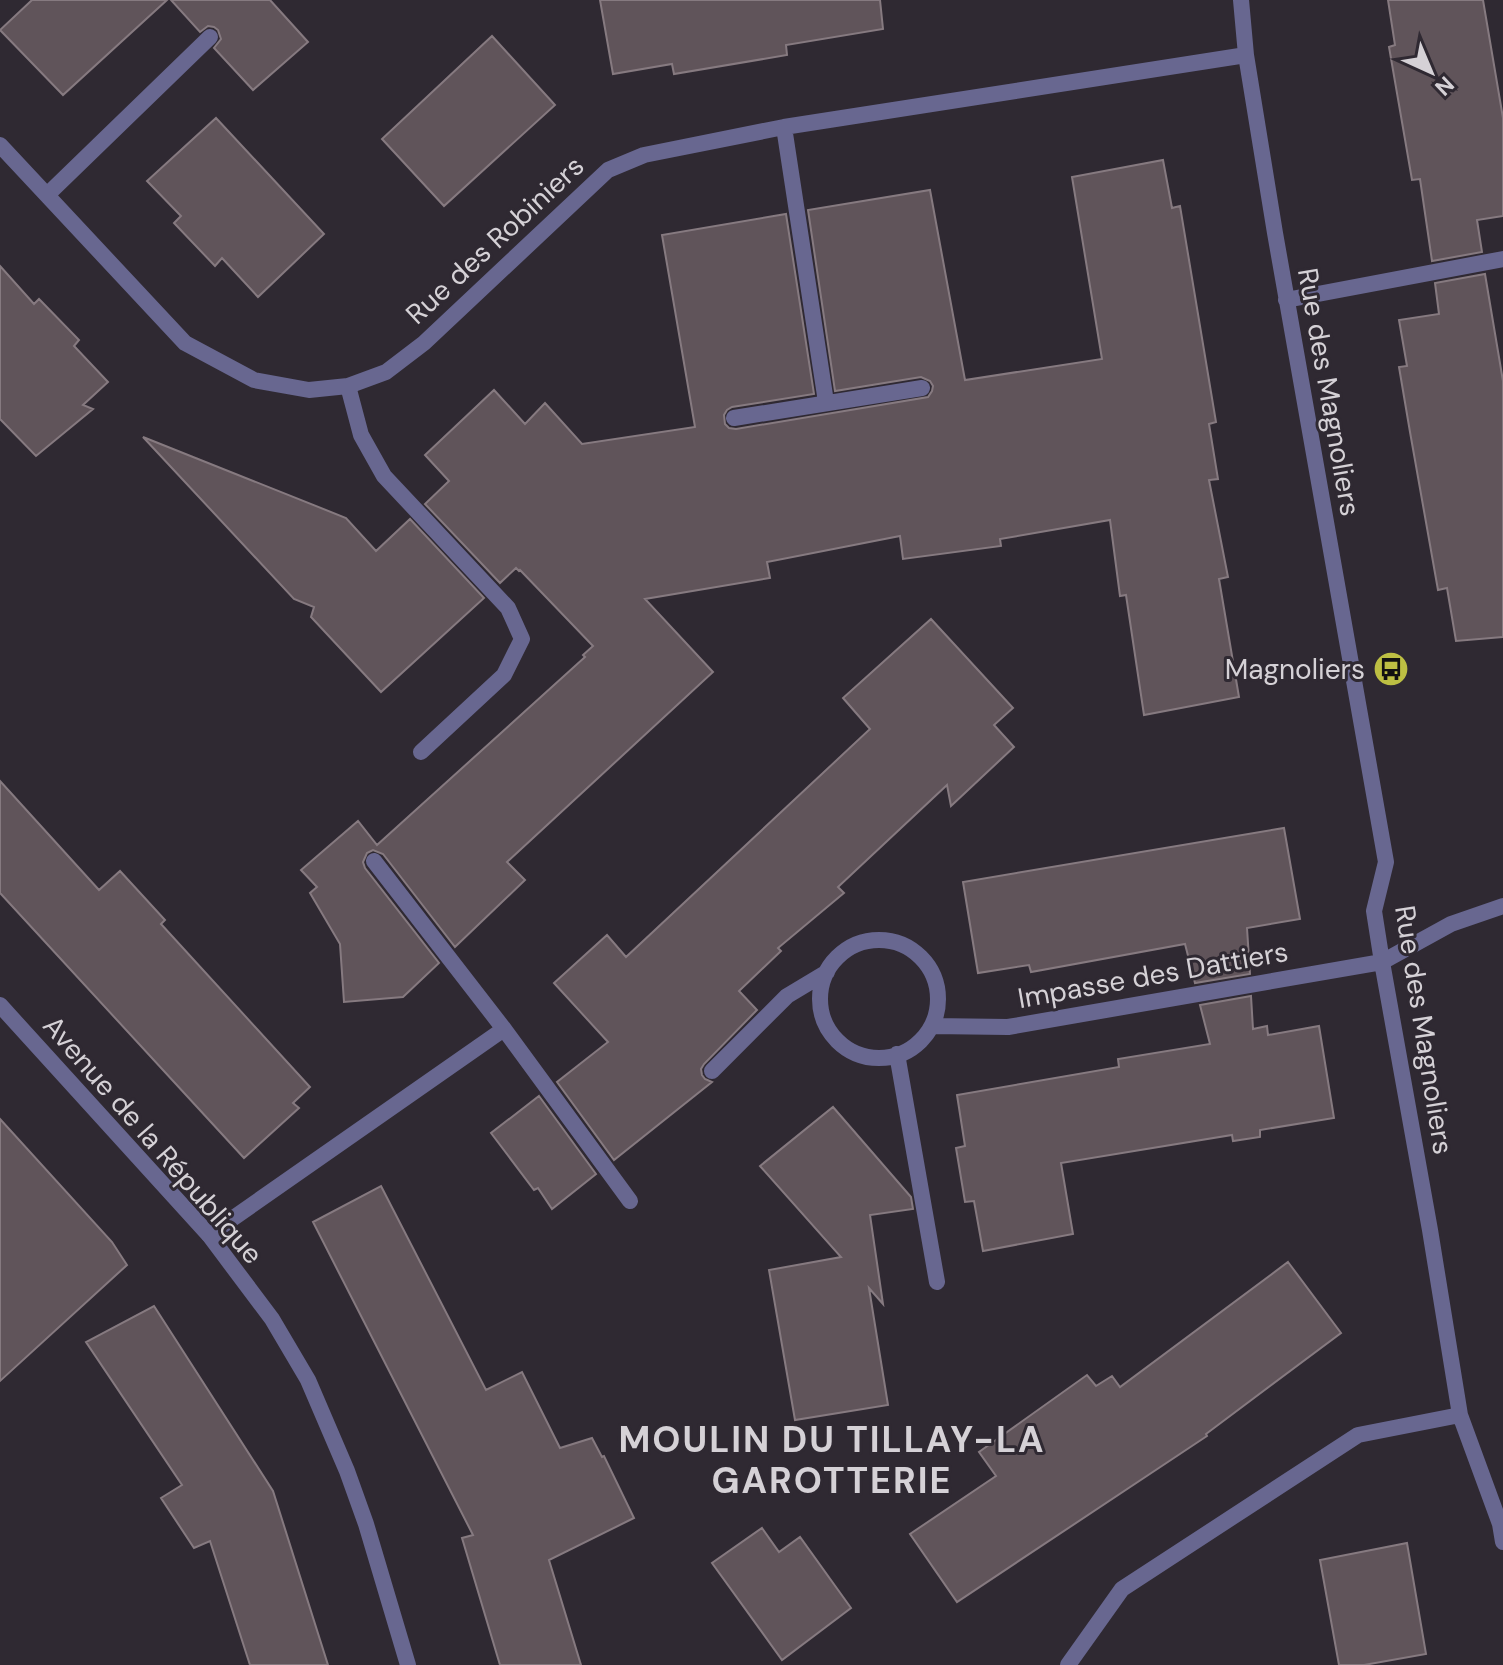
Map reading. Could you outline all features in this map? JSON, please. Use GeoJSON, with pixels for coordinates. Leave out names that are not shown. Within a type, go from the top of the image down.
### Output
{"type":"FeatureCollection","features":[{"type":"Feature","properties":{"kind":"street","name":"Rue des Magnoliers"},"geometry":{"type":"LineString","coordinates":[[1241,0],[1246,55],[1286,300],[1386,862],[1374,911],[1382,962],[1460,1415],[1501,1524],[1503,1542]]}},
{"type":"Feature","properties":{"kind":"street"},"geometry":{"type":"LineString","coordinates":[[47,195],[210,37]]}},
{"type":"Feature","properties":{"kind":"street","name":"Rue des Robiniers"},"geometry":{"type":"LineString","coordinates":[[0,145],[185,343],[254,380],[309,390],[348,386],[386,372],[424,343],[608,170],[644,155],[784,127],[1246,55]]}},
{"type":"Feature","properties":{"kind":"street"},"geometry":{"type":"LineString","coordinates":[[784,127],[826,402]]}},
{"type":"Feature","properties":{"kind":"street"},"geometry":{"type":"LineString","coordinates":[[1286,300],[1503,259]]}},
{"type":"Feature","properties":{"kind":"street"},"geometry":{"type":"LineString","coordinates":[[348,386],[361,435],[384,476],[508,608],[522,639],[504,675],[421,752]]}},
{"type":"Feature","properties":{"kind":"street"},"geometry":{"type":"LineString","coordinates":[[734,418],[922,388]]}},
{"type":"Feature","properties":{"kind":"street"},"geometry":{"type":"LineString","coordinates":[[374,861],[504,1029],[630,1201]]}},
{"type":"Feature","properties":{"kind":"street","name":"Impasse des Dattiers"},"geometry":{"type":"LineString","coordinates":[[932,1026],[1008,1027],[1382,962],[1451,924],[1503,906]]}},
{"type":"Feature","properties":{"kind":"street"},"geometry":{"type":"LineString","coordinates":[[879,940],[906,946],[924,960],[935,978],[939,995],[932,1026],[919,1042],[897,1054],[881,1058],[852,1051],[837,1039],[821,1009],[822,986],[827,972],[835,960],[855,945],[879,940]]}},
{"type":"Feature","properties":{"kind":"street"},"geometry":{"type":"LineString","coordinates":[[712,1071],[787,996],[827,972]]}},
{"type":"Feature","properties":{"kind":"street","name":"Avenue de la République"},"geometry":{"type":"LineString","coordinates":[[0,1005],[209,1235],[272,1319],[308,1380],[347,1471],[408,1665]]}},
{"type":"Feature","properties":{"kind":"street"},"geometry":{"type":"LineString","coordinates":[[209,1235],[504,1029]]}},
{"type":"Feature","properties":{"kind":"street"},"geometry":{"type":"LineString","coordinates":[[897,1054],[937,1282]]}},
{"type":"Feature","properties":{"kind":"street"},"geometry":{"type":"LineString","coordinates":[[1068,1665],[1122,1589],[1358,1435],[1460,1415]]}},
{"type":"Feature","properties":{"kind":"building"},"geometry":{"type":"Polygon","coordinates":[[[32,0],[167,0],[63,95],[0,30],[32,0]]]}},
{"type":"Feature","properties":{"kind":"building"},"geometry":{"type":"Polygon","coordinates":[[[171,0],[270,0],[308,42],[253,90],[214,48],[221,39],[218,30],[208,26],[200,32],[171,0]]]}},
{"type":"Feature","properties":{"kind":"building"},"geometry":{"type":"Polygon","coordinates":[[[600,0],[880,0],[883,29],[786,45],[787,55],[674,74],[672,64],[613,74],[600,0]]]}},
{"type":"Feature","properties":{"kind":"building"},"geometry":{"type":"Polygon","coordinates":[[[1388,0],[1483,0],[1503,118],[1503,216],[1477,220],[1482,252],[1432,261],[1420,179],[1412,180],[1389,47],[1395,45],[1388,0]]]}},
{"type":"Feature","properties":{"kind":"building"},"geometry":{"type":"Polygon","coordinates":[[[492,36],[555,105],[444,206],[382,139],[492,36]]]}},
{"type":"Feature","properties":{"kind":"building"},"geometry":{"type":"Polygon","coordinates":[[[216,118],[324,234],[258,297],[222,258],[215,266],[174,223],[181,216],[147,181],[216,118]]]}},
{"type":"Feature","properties":{"kind":"building"},"geometry":{"type":"Polygon","coordinates":[[[1163,160],[1172,208],[1180,206],[1216,422],[1209,424],[1218,479],[1209,480],[1228,577],[1219,579],[1239,697],[1144,715],[1126,595],[1120,596],[1110,520],[1000,539],[1001,546],[903,559],[900,536],[767,562],[770,578],[645,599],[713,672],[507,862],[525,880],[455,947],[383,854],[373,850],[367,853],[363,862],[365,868],[439,963],[403,997],[344,1002],[340,944],[310,893],[317,887],[301,870],[358,821],[377,845],[585,657],[583,655],[593,646],[520,570],[516,568],[500,583],[425,504],[449,481],[425,455],[494,390],[525,424],[545,403],[582,444],[695,427],[662,235],[786,214],[814,394],[732,407],[724,415],[725,424],[736,429],[928,397],[933,386],[921,377],[835,391],[808,210],[930,190],[965,380],[1102,359],[1072,177],[1163,160]]]}},
{"type":"Feature","properties":{"kind":"building"},"geometry":{"type":"Polygon","coordinates":[[[0,266],[34,304],[39,299],[79,340],[74,346],[108,382],[83,405],[93,409],[36,456],[0,419],[0,266]]]}},
{"type":"Feature","properties":{"kind":"building"},"geometry":{"type":"Polygon","coordinates":[[[1485,274],[1503,381],[1503,637],[1456,641],[1447,588],[1438,590],[1399,367],[1407,366],[1399,320],[1439,314],[1435,283],[1485,274]]]}},
{"type":"Feature","properties":{"kind":"building"},"geometry":{"type":"Polygon","coordinates":[[[143,437],[346,518],[376,551],[410,519],[484,598],[381,692],[311,617],[314,607],[294,599],[143,437]]]}},
{"type":"Feature","properties":{"kind":"building"},"geometry":{"type":"Polygon","coordinates":[[[931,619],[1013,708],[994,725],[1014,747],[951,806],[947,785],[838,887],[844,893],[778,948],[781,951],[739,991],[757,1010],[704,1064],[702,1075],[712,1082],[614,1160],[557,1082],[608,1042],[554,983],[607,935],[626,957],[870,729],[843,698],[931,619]]]}},
{"type":"Feature","properties":{"kind":"building"},"geometry":{"type":"Polygon","coordinates":[[[0,781],[99,890],[120,871],[165,920],[161,924],[310,1087],[293,1103],[299,1108],[244,1158],[0,893],[0,781]]]}},
{"type":"Feature","properties":{"kind":"building"},"geometry":{"type":"Polygon","coordinates":[[[1284,828],[1300,919],[1247,928],[1250,974],[1195,983],[1185,944],[1031,972],[1029,965],[978,973],[963,882],[1284,828]]]}},
{"type":"Feature","properties":{"kind":"building"},"geometry":{"type":"Polygon","coordinates":[[[1251,996],[1253,1029],[1267,1026],[1268,1035],[1319,1026],[1334,1118],[1260,1130],[1260,1137],[1233,1141],[1232,1135],[1061,1163],[1073,1234],[983,1251],[974,1201],[965,1202],[956,1148],[965,1146],[957,1095],[1119,1067],[1118,1059],[1210,1044],[1200,1005],[1251,996]]]}},
{"type":"Feature","properties":{"kind":"building"},"geometry":{"type":"Polygon","coordinates":[[[539,1096],[596,1174],[552,1209],[491,1133],[539,1096]]]}},
{"type":"Feature","properties":{"kind":"building"},"geometry":{"type":"Polygon","coordinates":[[[833,1107],[911,1197],[913,1209],[870,1215],[883,1304],[869,1288],[888,1405],[795,1420],[769,1270],[841,1257],[760,1166],[833,1107]]]}},
{"type":"Feature","properties":{"kind":"building"},"geometry":{"type":"Polygon","coordinates":[[[0,1119],[112,1242],[127,1265],[0,1381],[0,1119]]]}},
{"type":"Feature","properties":{"kind":"building"},"geometry":{"type":"Polygon","coordinates":[[[381,1186],[486,1390],[522,1372],[560,1448],[592,1438],[634,1518],[549,1560],[581,1665],[500,1665],[462,1538],[473,1535],[313,1222],[381,1186]]]}},
{"type":"Feature","properties":{"kind":"building"},"geometry":{"type":"Polygon","coordinates":[[[1288,1262],[1341,1333],[1207,1436],[957,1602],[910,1534],[996,1476],[979,1452],[1087,1375],[1096,1386],[1112,1376],[1120,1387],[1288,1262]]]}},
{"type":"Feature","properties":{"kind":"building"},"geometry":{"type":"Polygon","coordinates":[[[154,1306],[273,1491],[328,1665],[250,1665],[210,1541],[194,1548],[161,1498],[182,1485],[86,1342],[154,1306]]]}},
{"type":"Feature","properties":{"kind":"building"},"geometry":{"type":"Polygon","coordinates":[[[762,1528],[779,1552],[800,1537],[851,1608],[782,1660],[712,1563],[762,1528]]]}},
{"type":"Feature","properties":{"kind":"building"},"geometry":{"type":"Polygon","coordinates":[[[1407,1543],[1426,1654],[1364,1665],[1339,1665],[1320,1560],[1407,1543]]]}},
{"type":"Feature","properties":{"kind":"place","name":"Magnoliers"},"geometry":{"type":"Point","coordinates":[1391,669]}},
{"type":"Feature","properties":{"kind":"district","name":"MOULIN DU TILLAY-LA GAROTTERIE"},"geometry":{"type":"Point","coordinates":[832,1460]}}]}
